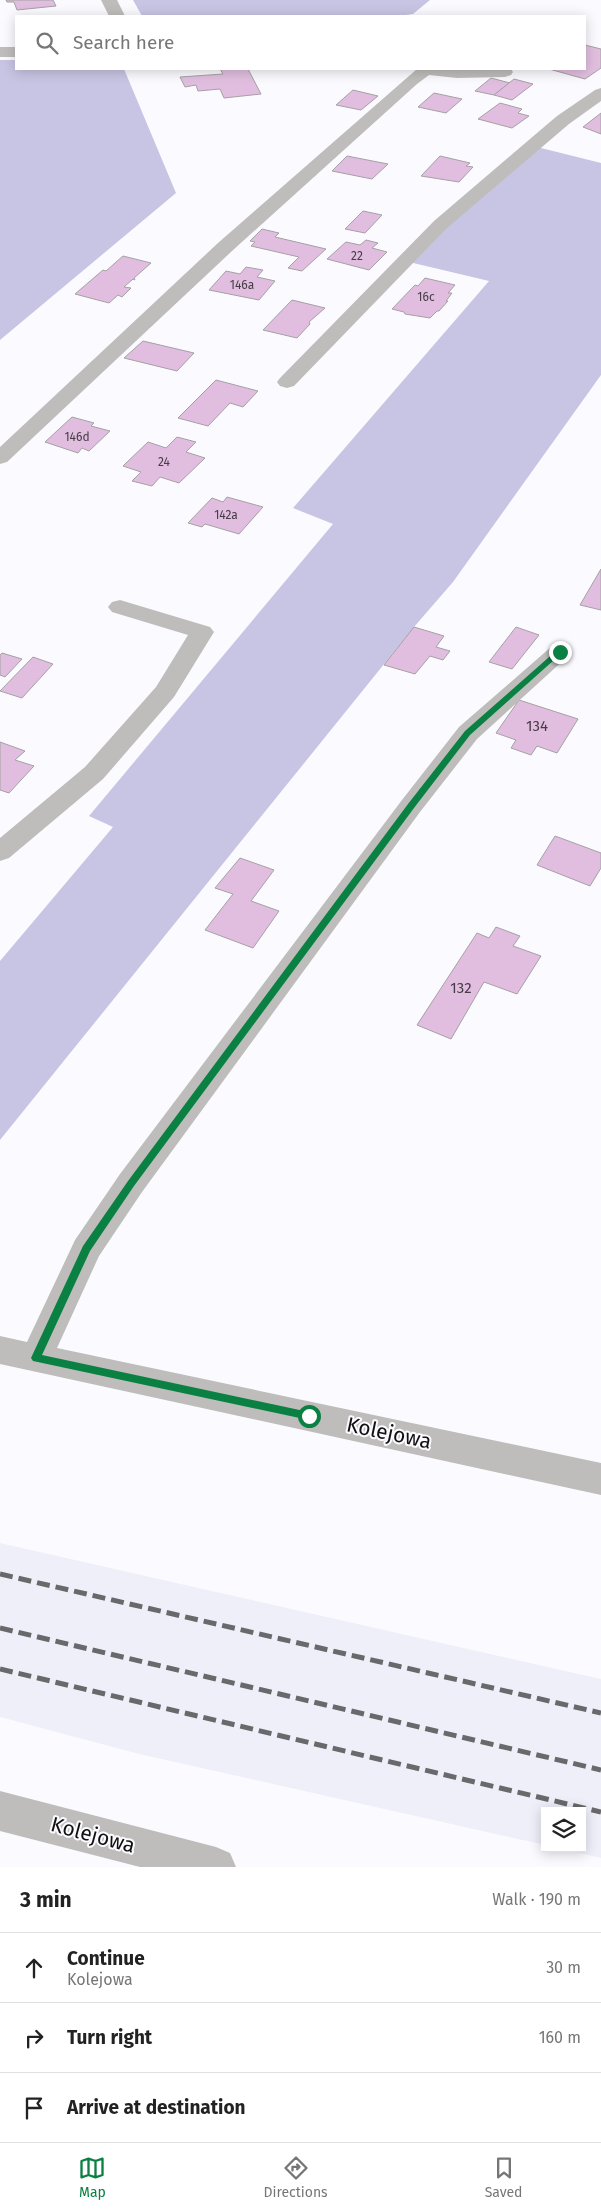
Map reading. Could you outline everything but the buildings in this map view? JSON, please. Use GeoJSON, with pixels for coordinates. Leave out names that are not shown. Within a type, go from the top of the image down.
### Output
{"type":"FeatureCollection","features":[{"type":"Feature","properties":{"kind":"street"},"geometry":{"type":"LineString","coordinates":[[109,0],[116,15]]}},
{"type":"Feature","properties":{"kind":"street"},"geometry":{"type":"LineString","coordinates":[[0,52],[15,52]]}},
{"type":"Feature","properties":{"kind":"street"},"geometry":{"type":"LineString","coordinates":[[0,458],[226,248],[411,81],[426,70],[457,73],[505,72]]}},
{"type":"Feature","properties":{"kind":"street"},"geometry":{"type":"LineString","coordinates":[[287,382],[440,224],[563,120],[601,93]]}},
{"type":"Feature","properties":{"kind":"street"},"geometry":{"type":"LineString","coordinates":[[0,852],[94,773],[165,692],[202,632],[120,607]]}},
{"type":"Feature","properties":{"kind":"street"},"geometry":{"type":"LineString","coordinates":[[36,1358],[86,1249],[155,1151],[405,814],[468,733],[560,652]]}},
{"type":"Feature","properties":{"kind":"street","name":"Kolejowa"},"geometry":{"type":"LineString","coordinates":[[0,1350],[601,1479]]}},
{"type":"Feature","properties":{"kind":"street","name":"Kolejowa"},"geometry":{"type":"LineString","coordinates":[[0,1811],[216,1867]]}},
{"type":"Feature","properties":{"kind":"shaded area"},"geometry":{"type":"Polygon","coordinates":[[[133,0],[430,0],[413,14],[406,15],[141,15],[133,0]]]}},
{"type":"Feature","properties":{"kind":"shaded area"},"geometry":{"type":"Polygon","coordinates":[[[0,60],[15,60],[15,70],[124,70],[176,193],[0,340],[0,60]]]}},
{"type":"Feature","properties":{"kind":"shaded area"},"geometry":{"type":"Polygon","coordinates":[[[537,147],[601,163],[601,375],[453,582],[414,627],[0,1140],[0,961],[113,827],[89,816],[333,524],[293,508],[489,281],[409,262],[445,227],[537,147]]]}},
{"type":"Feature","properties":{"kind":"shaded area"},"geometry":{"type":"Polygon","coordinates":[[[0,1543],[601,1679],[601,1858],[575,1852],[586,1852],[586,1807],[541,1807],[541,1844],[139,1754],[0,1717],[0,1543]]]}},
{"type":"Feature","properties":{"kind":"railway"},"geometry":{"type":"LineString","coordinates":[[0,1574],[601,1713]]}},
{"type":"Feature","properties":{"kind":"railway"},"geometry":{"type":"LineString","coordinates":[[0,1628],[601,1770]]}},
{"type":"Feature","properties":{"kind":"railway"},"geometry":{"type":"LineString","coordinates":[[0,1669],[601,1812]]}},
{"type":"Feature","properties":{"kind":"route"},"geometry":{"type":"LineString","coordinates":[[309,1416],[36,1358],[86,1249],[131,1183],[411,806],[468,733],[560,652]]}}]}
